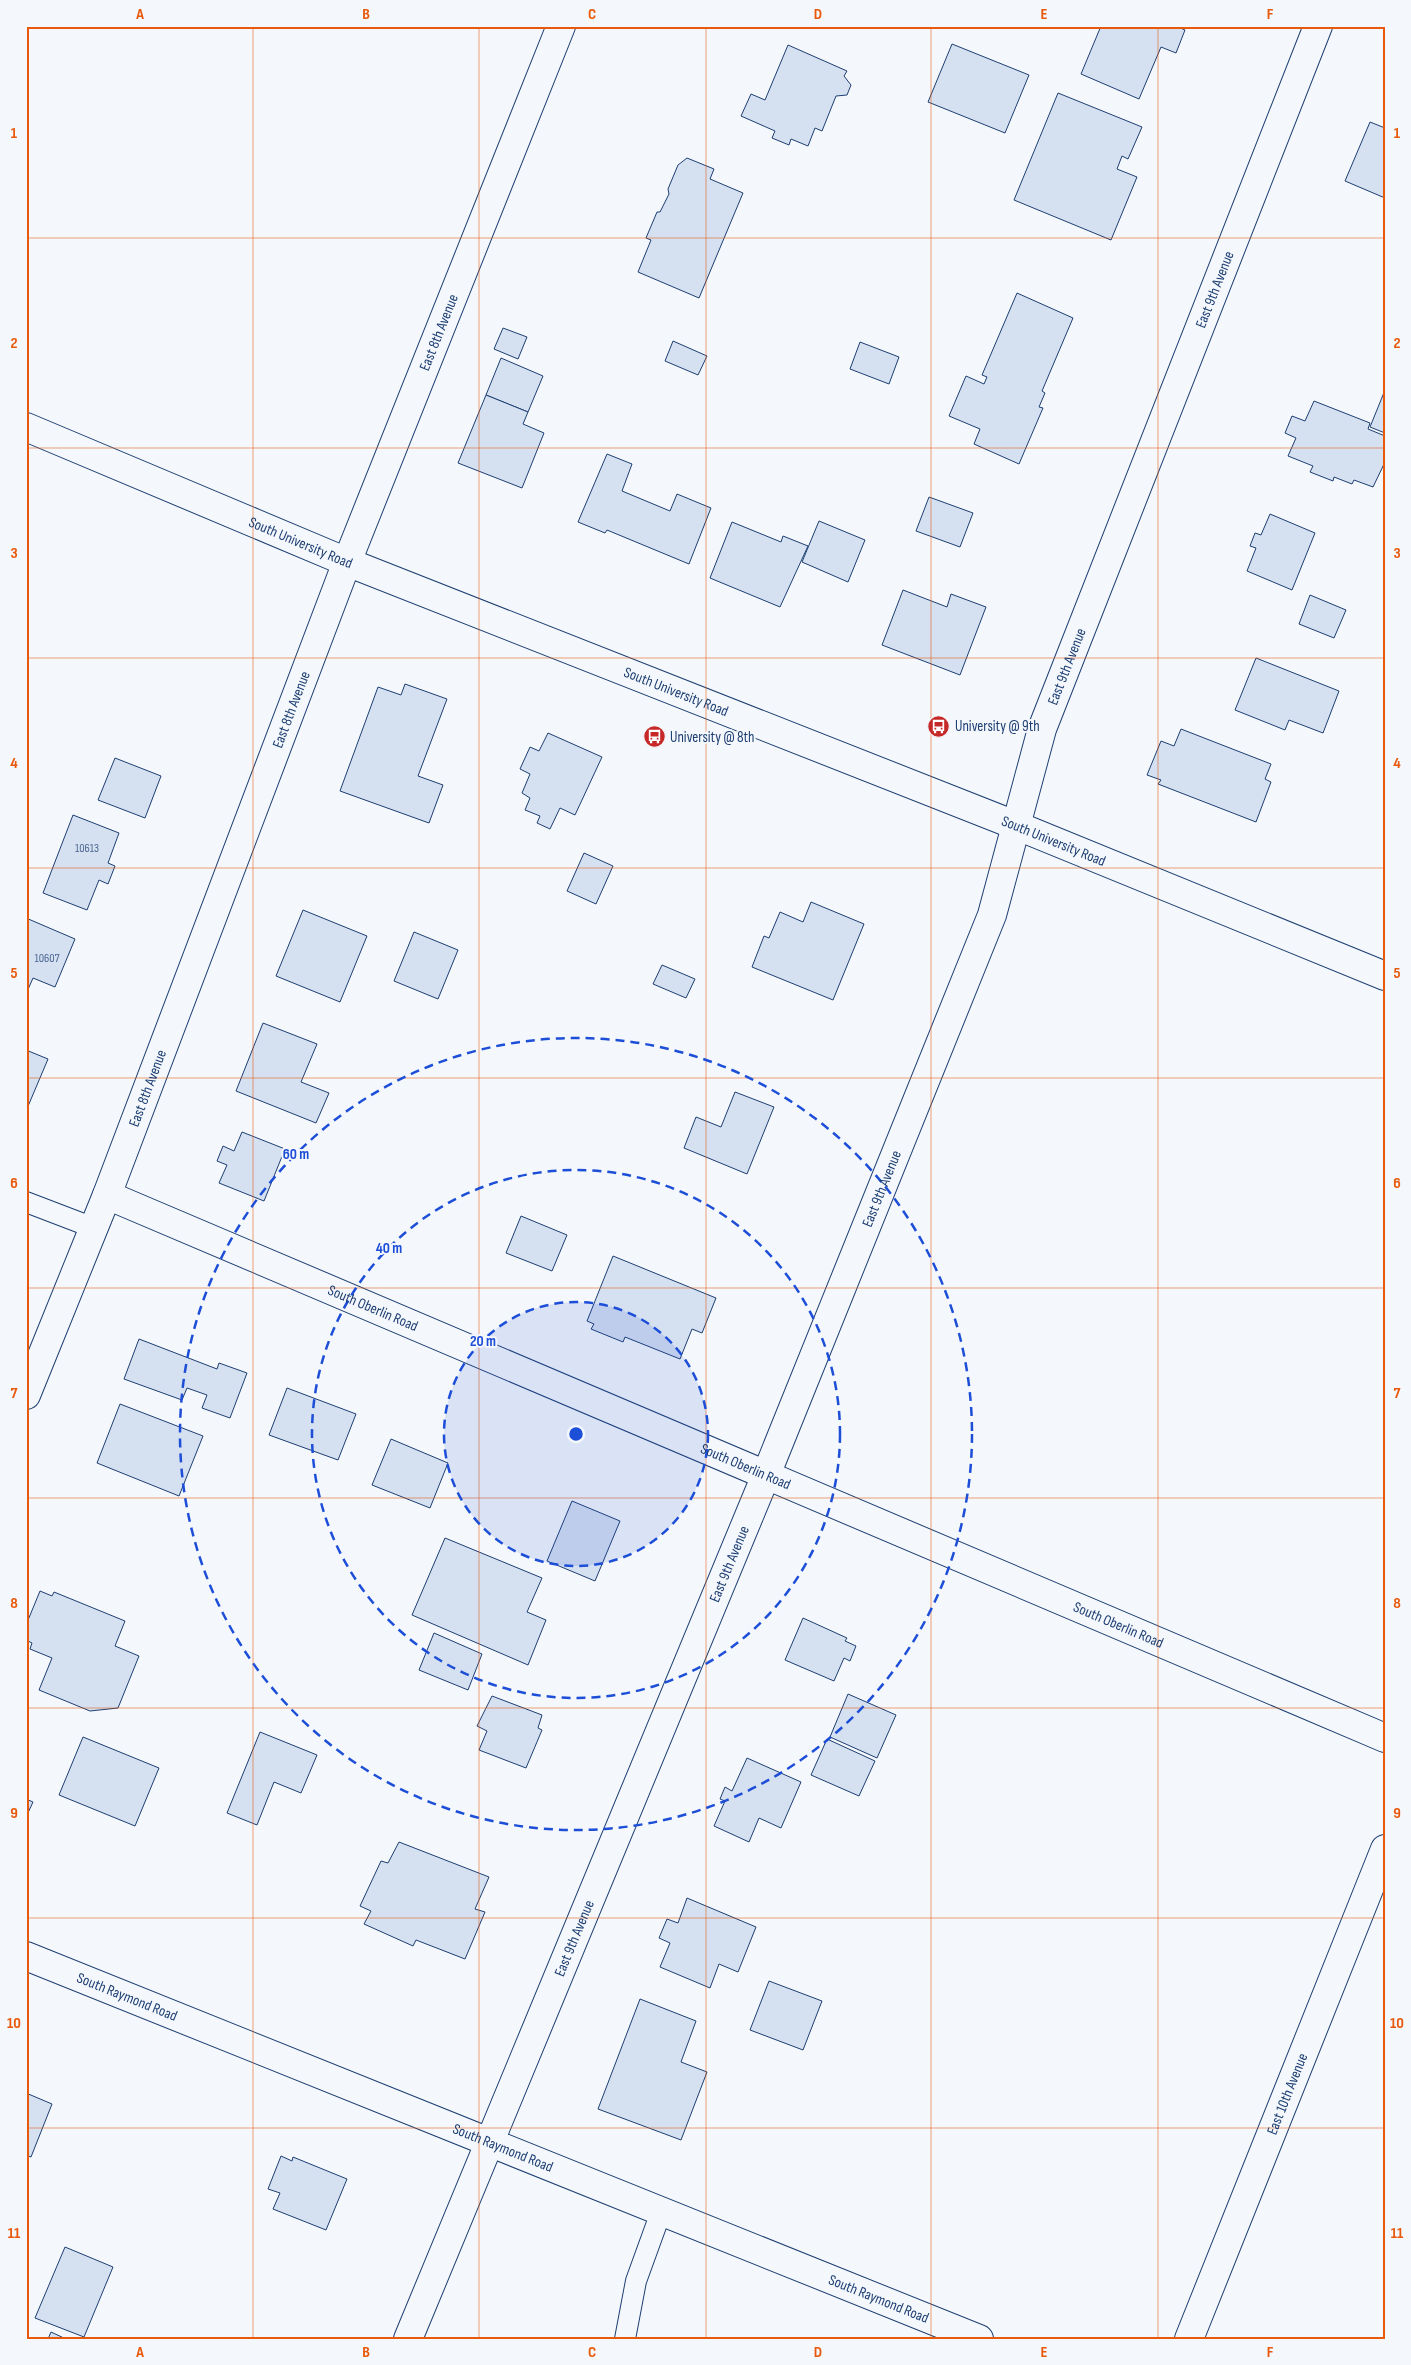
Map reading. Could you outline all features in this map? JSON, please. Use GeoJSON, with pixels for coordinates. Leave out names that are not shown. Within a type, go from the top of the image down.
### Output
{"type":"FeatureCollection","features":[{"type":"Feature","properties":{"kind":"street","name":"East 8th Avenue"},"geometry":{"type":"LineString","coordinates":[[26,1395],[107,1195],[347,562],[561,26]]}},
{"type":"Feature","properties":{"kind":"street","name":"East 9th Avenue"},"geometry":{"type":"LineString","coordinates":[[408,2339],[766,1476],[992,915],[1042,729],[1318,26]]}},
{"type":"Feature","properties":{"kind":"street","name":"South University Road"},"geometry":{"type":"LineString","coordinates":[[26,426],[347,562],[1015,825],[1385,976]]}},
{"type":"Feature","properties":{"kind":"street","name":"South Oberlin Road"},"geometry":{"type":"LineString","coordinates":[[107,1195],[1385,1738]]}},
{"type":"Feature","properties":{"kind":"street","name":"East 10th Avenue"},"geometry":{"type":"LineString","coordinates":[[1189,2339],[1385,1849]]}},
{"type":"Feature","properties":{"kind":"street","name":"South Raymond Road"},"geometry":{"type":"LineString","coordinates":[[26,1956],[979,2339]]}},
{"type":"Feature","properties":{"kind":"lane"},"geometry":{"type":"LineString","coordinates":[[26,1202],[94,1228]]}},
{"type":"Feature","properties":{"kind":"lane"},"geometry":{"type":"LineString","coordinates":[[625,2339],[636,2281],[661,2212]]}},
{"type":"Feature","properties":{"kind":"building"},"geometry":{"type":"Polygon","coordinates":[[[1101,26],[1176,26],[1185,30],[1176,53],[1161,47],[1139,99],[1081,74],[1101,26]]]}},
{"type":"Feature","properties":{"kind":"building"},"geometry":{"type":"Polygon","coordinates":[[[952,44],[1029,75],[1005,133],[928,102],[952,44]]]}},
{"type":"Feature","properties":{"kind":"building"},"geometry":{"type":"Polygon","coordinates":[[[788,45],[847,71],[844,76],[851,85],[847,95],[836,96],[822,131],[815,128],[808,146],[791,139],[789,145],[772,138],[775,131],[741,116],[751,94],[765,100],[788,45]]]}},
{"type":"Feature","properties":{"kind":"building"},"geometry":{"type":"Polygon","coordinates":[[[1058,93],[1142,127],[1128,159],[1122,156],[1117,169],[1137,177],[1111,240],[1014,200],[1058,93]]]}},
{"type":"Feature","properties":{"kind":"building"},"geometry":{"type":"Polygon","coordinates":[[[1370,122],[1385,128],[1385,198],[1345,181],[1370,122]]]}},
{"type":"Feature","properties":{"kind":"building"},"geometry":{"type":"Polygon","coordinates":[[[687,158],[714,169],[710,179],[743,193],[699,298],[638,272],[651,240],[646,238],[657,212],[660,212],[669,194],[668,189],[678,165],[687,158]]]}},
{"type":"Feature","properties":{"kind":"building"},"geometry":{"type":"Polygon","coordinates":[[[1017,293],[1073,318],[1042,391],[1045,393],[1039,407],[1043,408],[1019,464],[974,444],[980,429],[949,416],[966,376],[984,384],[987,377],[982,375],[1017,293]]]}},
{"type":"Feature","properties":{"kind":"building"},"geometry":{"type":"Polygon","coordinates":[[[503,328],[527,337],[518,359],[494,349],[503,328]]]}},
{"type":"Feature","properties":{"kind":"building"},"geometry":{"type":"Polygon","coordinates":[[[673,341],[707,356],[698,375],[665,361],[673,341]]]}},
{"type":"Feature","properties":{"kind":"building"},"geometry":{"type":"Polygon","coordinates":[[[860,342],[899,357],[889,384],[850,369],[860,342]]]}},
{"type":"Feature","properties":{"kind":"building"},"geometry":{"type":"Polygon","coordinates":[[[501,358],[543,376],[528,412],[486,395],[501,358]]]}},
{"type":"Feature","properties":{"kind":"building"},"geometry":{"type":"Polygon","coordinates":[[[1385,390],[1385,433],[1370,427],[1385,390]]]}},
{"type":"Feature","properties":{"kind":"building"},"geometry":{"type":"Polygon","coordinates":[[[486,395],[528,412],[523,424],[544,433],[522,488],[458,463],[486,395]]]}},
{"type":"Feature","properties":{"kind":"building"},"geometry":{"type":"Polygon","coordinates":[[[1314,401],[1370,423],[1368,429],[1385,436],[1385,462],[1373,487],[1354,480],[1352,484],[1334,477],[1333,481],[1310,472],[1313,466],[1288,456],[1296,438],[1285,433],[1292,416],[1305,421],[1314,401]]]}},
{"type":"Feature","properties":{"kind":"building"},"geometry":{"type":"Polygon","coordinates":[[[607,454],[632,464],[622,491],[670,511],[677,494],[711,508],[689,564],[607,530],[605,533],[578,522],[607,454]]]}},
{"type":"Feature","properties":{"kind":"building"},"geometry":{"type":"Polygon","coordinates":[[[929,497],[973,513],[960,547],[916,531],[929,497]]]}},
{"type":"Feature","properties":{"kind":"building"},"geometry":{"type":"Polygon","coordinates":[[[1270,514],[1315,533],[1292,590],[1247,571],[1256,548],[1250,546],[1255,533],[1261,535],[1270,514]]]}},
{"type":"Feature","properties":{"kind":"building"},"geometry":{"type":"Polygon","coordinates":[[[819,521],[865,540],[848,582],[802,562],[819,521]]]}},
{"type":"Feature","properties":{"kind":"building"},"geometry":{"type":"Polygon","coordinates":[[[732,522],[781,542],[783,536],[808,546],[780,607],[710,578],[732,522]]]}},
{"type":"Feature","properties":{"kind":"building"},"geometry":{"type":"Polygon","coordinates":[[[903,590],[947,607],[951,594],[986,607],[960,675],[882,645],[903,590]]]}},
{"type":"Feature","properties":{"kind":"building"},"geometry":{"type":"Polygon","coordinates":[[[1310,595],[1346,610],[1334,638],[1299,624],[1310,595]]]}},
{"type":"Feature","properties":{"kind":"building"},"geometry":{"type":"Polygon","coordinates":[[[1256,658],[1339,691],[1323,733],[1289,720],[1285,730],[1235,710],[1256,658]]]}},
{"type":"Feature","properties":{"kind":"building"},"geometry":{"type":"Polygon","coordinates":[[[405,684],[447,699],[418,776],[443,785],[429,823],[340,791],[378,687],[401,695],[405,684]]]}},
{"type":"Feature","properties":{"kind":"building"},"geometry":{"type":"Polygon","coordinates":[[[1181,729],[1271,764],[1265,779],[1271,782],[1256,822],[1158,784],[1161,780],[1147,775],[1161,741],[1174,746],[1181,729]]]}},
{"type":"Feature","properties":{"kind":"building"},"geometry":{"type":"Polygon","coordinates":[[[548,733],[602,757],[575,815],[560,808],[550,829],[537,823],[540,816],[525,810],[530,798],[522,793],[530,774],[520,769],[530,747],[539,751],[548,733]]]}},
{"type":"Feature","properties":{"kind":"building"},"geometry":{"type":"Polygon","coordinates":[[[115,758],[161,776],[145,818],[98,800],[115,758]]]}},
{"type":"Feature","properties":{"kind":"building"},"geometry":{"type":"Polygon","coordinates":[[[73,815],[119,833],[108,863],[115,866],[108,884],[99,880],[87,910],[43,893],[73,815]]]}},
{"type":"Feature","properties":{"kind":"building"},"geometry":{"type":"Polygon","coordinates":[[[584,853],[613,866],[596,904],[567,891],[584,853]]]}},
{"type":"Feature","properties":{"kind":"building"},"geometry":{"type":"Polygon","coordinates":[[[811,902],[864,924],[833,1000],[752,967],[764,936],[769,938],[780,912],[803,922],[811,902]]]}},
{"type":"Feature","properties":{"kind":"building"},"geometry":{"type":"Polygon","coordinates":[[[303,910],[367,936],[340,1002],[276,976],[303,910]]]}},
{"type":"Feature","properties":{"kind":"building"},"geometry":{"type":"Polygon","coordinates":[[[26,918],[75,939],[55,987],[33,978],[26,994],[26,918]]]}},
{"type":"Feature","properties":{"kind":"building"},"geometry":{"type":"Polygon","coordinates":[[[414,932],[458,950],[438,999],[394,981],[414,932]]]}},
{"type":"Feature","properties":{"kind":"building"},"geometry":{"type":"Polygon","coordinates":[[[662,965],[695,979],[686,998],[653,984],[662,965]]]}},
{"type":"Feature","properties":{"kind":"building"},"geometry":{"type":"Polygon","coordinates":[[[263,1023],[317,1044],[301,1082],[329,1093],[316,1123],[236,1091],[263,1023]]]}},
{"type":"Feature","properties":{"kind":"building"},"geometry":{"type":"Polygon","coordinates":[[[26,1050],[48,1059],[26,1111],[26,1050]]]}},
{"type":"Feature","properties":{"kind":"building"},"geometry":{"type":"Polygon","coordinates":[[[735,1092],[774,1107],[747,1174],[684,1148],[696,1117],[721,1127],[735,1092]]]}},
{"type":"Feature","properties":{"kind":"building"},"geometry":{"type":"Polygon","coordinates":[[[242,1132],[285,1149],[264,1201],[219,1183],[227,1165],[217,1161],[223,1146],[234,1151],[242,1132]]]}},
{"type":"Feature","properties":{"kind":"building"},"geometry":{"type":"Polygon","coordinates":[[[521,1216],[567,1235],[552,1271],[506,1253],[521,1216]]]}},
{"type":"Feature","properties":{"kind":"building"},"geometry":{"type":"Polygon","coordinates":[[[613,1256],[716,1298],[702,1333],[692,1329],[680,1359],[625,1337],[623,1342],[591,1329],[594,1324],[587,1321],[613,1256]]]}},
{"type":"Feature","properties":{"kind":"building"},"geometry":{"type":"Polygon","coordinates":[[[139,1339],[217,1369],[219,1363],[247,1373],[230,1418],[202,1408],[207,1395],[187,1388],[182,1400],[124,1379],[139,1339]]]}},
{"type":"Feature","properties":{"kind":"building"},"geometry":{"type":"Polygon","coordinates":[[[287,1388],[356,1414],[338,1460],[269,1435],[287,1388]]]}},
{"type":"Feature","properties":{"kind":"building"},"geometry":{"type":"Polygon","coordinates":[[[120,1404],[203,1436],[179,1496],[97,1463],[120,1404]]]}},
{"type":"Feature","properties":{"kind":"building"},"geometry":{"type":"Polygon","coordinates":[[[391,1439],[448,1463],[430,1508],[372,1485],[391,1439]]]}},
{"type":"Feature","properties":{"kind":"building"},"geometry":{"type":"Polygon","coordinates":[[[572,1501],[620,1521],[595,1581],[547,1561],[572,1501]]]}},
{"type":"Feature","properties":{"kind":"building"},"geometry":{"type":"Polygon","coordinates":[[[445,1538],[542,1578],[527,1612],[546,1620],[528,1665],[412,1615],[445,1538]]]}},
{"type":"Feature","properties":{"kind":"building"},"geometry":{"type":"Polygon","coordinates":[[[40,1591],[52,1596],[54,1592],[125,1621],[115,1646],[139,1656],[118,1708],[90,1711],[39,1690],[52,1658],[30,1649],[32,1643],[26,1640],[26,1625],[40,1591]]]}},
{"type":"Feature","properties":{"kind":"building"},"geometry":{"type":"Polygon","coordinates":[[[803,1618],[847,1638],[845,1641],[856,1646],[850,1661],[844,1658],[834,1681],[785,1660],[803,1618]]]}},
{"type":"Feature","properties":{"kind":"building"},"geometry":{"type":"Polygon","coordinates":[[[434,1633],[482,1654],[468,1690],[419,1670],[434,1633]]]}},
{"type":"Feature","properties":{"kind":"building"},"geometry":{"type":"Polygon","coordinates":[[[848,1694],[896,1715],[877,1758],[830,1737],[848,1694]]]}},
{"type":"Feature","properties":{"kind":"building"},"geometry":{"type":"Polygon","coordinates":[[[492,1696],[542,1715],[538,1728],[542,1730],[526,1768],[479,1750],[487,1731],[477,1726],[492,1696]]]}},
{"type":"Feature","properties":{"kind":"building"},"geometry":{"type":"Polygon","coordinates":[[[260,1732],[317,1755],[301,1793],[274,1782],[257,1825],[227,1813],[260,1732]]]}},
{"type":"Feature","properties":{"kind":"building"},"geometry":{"type":"Polygon","coordinates":[[[83,1737],[159,1768],[135,1826],[59,1795],[83,1737]]]}},
{"type":"Feature","properties":{"kind":"building"},"geometry":{"type":"Polygon","coordinates":[[[827,1739],[875,1761],[859,1796],[811,1775],[827,1739]]]}},
{"type":"Feature","properties":{"kind":"building"},"geometry":{"type":"Polygon","coordinates":[[[747,1758],[801,1782],[781,1828],[759,1818],[749,1842],[714,1826],[725,1801],[720,1799],[725,1787],[732,1791],[747,1758]]]}},
{"type":"Feature","properties":{"kind":"building"},"geometry":{"type":"Polygon","coordinates":[[[26,1799],[33,1802],[26,1817],[26,1799]]]}},
{"type":"Feature","properties":{"kind":"building"},"geometry":{"type":"Polygon","coordinates":[[[399,1842],[489,1877],[475,1909],[485,1912],[465,1959],[416,1940],[413,1946],[364,1924],[371,1911],[360,1906],[381,1861],[388,1863],[399,1842]]]}},
{"type":"Feature","properties":{"kind":"building"},"geometry":{"type":"Polygon","coordinates":[[[687,1898],[756,1927],[738,1972],[719,1964],[710,1988],[660,1967],[670,1943],[659,1938],[667,1919],[678,1923],[687,1898]]]}},
{"type":"Feature","properties":{"kind":"building"},"geometry":{"type":"Polygon","coordinates":[[[769,1981],[822,2001],[803,2050],[750,2030],[769,1981]]]}},
{"type":"Feature","properties":{"kind":"building"},"geometry":{"type":"Polygon","coordinates":[[[640,1999],[696,2021],[681,2062],[707,2072],[681,2140],[598,2109],[640,1999]]]}},
{"type":"Feature","properties":{"kind":"building"},"geometry":{"type":"Polygon","coordinates":[[[26,2093],[52,2104],[31,2157],[26,2155],[26,2093]]]}},
{"type":"Feature","properties":{"kind":"building"},"geometry":{"type":"Polygon","coordinates":[[[281,2156],[292,2161],[293,2157],[347,2179],[326,2230],[273,2209],[280,2193],[268,2189],[281,2156]]]}},
{"type":"Feature","properties":{"kind":"building"},"geometry":{"type":"Polygon","coordinates":[[[65,2247],[113,2267],[84,2337],[35,2318],[65,2247]]]}},
{"type":"Feature","properties":{"kind":"building"},"geometry":{"type":"Polygon","coordinates":[[[51,2332],[66,2339],[48,2339],[51,2332]]]}},
{"type":"Feature","properties":{"kind":"place","name":"University @ 9th"},"geometry":{"type":"Point","coordinates":[939,726]}},
{"type":"Feature","properties":{"kind":"place","name":"University @ 8th"},"geometry":{"type":"Point","coordinates":[654,737]}}]}
